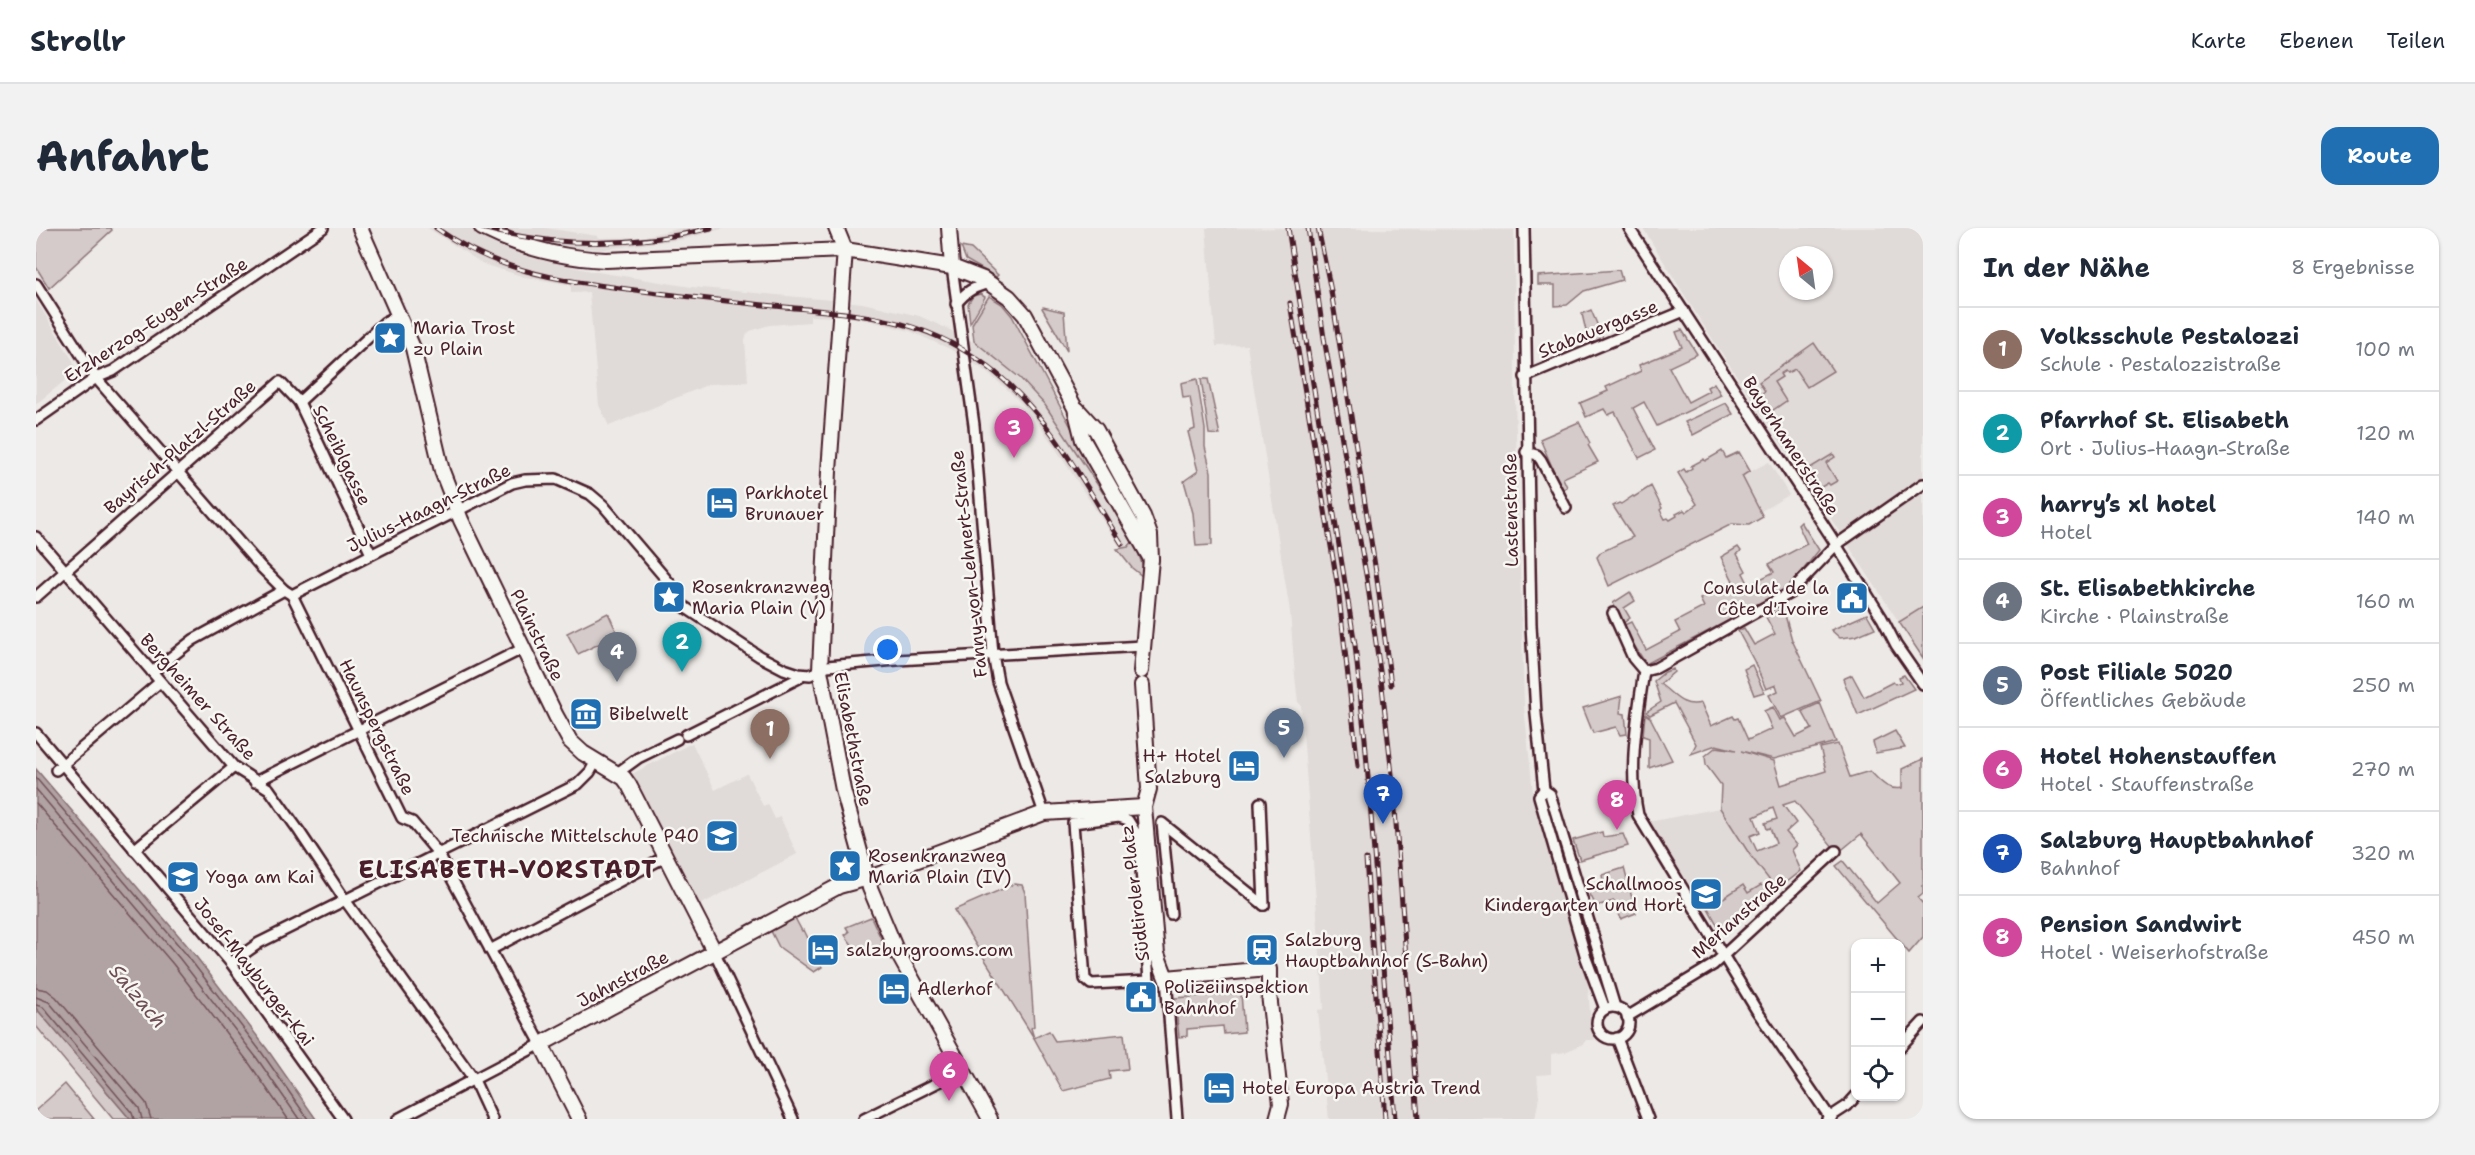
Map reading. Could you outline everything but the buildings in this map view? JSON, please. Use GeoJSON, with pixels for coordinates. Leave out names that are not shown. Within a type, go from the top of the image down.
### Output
{"type":"FeatureCollection","features":[{"type":"Feature","properties":{"kind":"street","name":"Erzherzog-Eugen-Straße"},"geometry":{"type":"LineString","coordinates":[[36,420],[323,228]]}},
{"type":"Feature","properties":{"kind":"street","name":"Plainstraße"},"geometry":{"type":"LineString","coordinates":[[360,228],[414,348],[442,471],[457,510],[524,648],[570,741],[596,761],[624,778],[629,785],[714,951],[793,1119]]}},
{"type":"Feature","properties":{"kind":"street"},"geometry":{"type":"LineString","coordinates":[[482,228],[529,249],[587,259],[844,250],[952,267],[990,283]]}},
{"type":"Feature","properties":{"kind":"street","name":"Elisabethstraße"},"geometry":{"type":"LineString","coordinates":[[836,228],[844,250],[829,471],[820,670],[843,790],[867,878],[896,950],[990,1119]]}},
{"type":"Feature","properties":{"kind":"street","name":"Fanny-von-Lehnert-Straße"},"geometry":{"type":"LineString","coordinates":[[948,228],[956,304],[974,425],[993,654],[998,682],[1044,813]]}},
{"type":"Feature","properties":{"kind":"street","name":"Lastenstraße"},"geometry":{"type":"LineString","coordinates":[[1524,228],[1531,625],[1536,714],[1544,790],[1550,794],[1610,1008],[1599,1016],[1599,1030],[1606,1037],[1617,1038]]}},
{"type":"Feature","properties":{"kind":"street","name":"Bayerhamerstraße"},"geometry":{"type":"LineString","coordinates":[[1629,228],[1836,545],[1882,618],[1896,645],[1923,684]]}},
{"type":"Feature","properties":{"kind":"street"},"geometry":{"type":"LineString","coordinates":[[956,304],[965,293],[990,283]]}},
{"type":"Feature","properties":{"kind":"street","name":"Südtiroler Platz"},"geometry":{"type":"LineString","coordinates":[[990,283],[1010,297],[1025,315],[1076,408],[1083,440],[1151,559],[1142,678],[1149,789],[1144,807],[1157,954],[1166,978],[1269,969]]}},
{"type":"Feature","properties":{"kind":"street","name":"Haunspergstraße"},"geometry":{"type":"LineString","coordinates":[[36,284],[96,378],[177,471],[288,592],[402,818],[412,822],[438,853],[579,1119]]}},
{"type":"Feature","properties":{"kind":"street","name":"Stabauergasse"},"geometry":{"type":"LineString","coordinates":[[1525,377],[1684,311]]}},
{"type":"Feature","properties":{"kind":"street"},"geometry":{"type":"LineString","coordinates":[[299,402],[385,322],[399,315]]}},
{"type":"Feature","properties":{"kind":"street","name":"Bayrisch-Platzl-Straße"},"geometry":{"type":"LineString","coordinates":[[36,597],[280,382],[299,402]]}},
{"type":"Feature","properties":{"kind":"street","name":"Scheiblgasse"},"geometry":{"type":"LineString","coordinates":[[299,402],[371,554]]}},
{"type":"Feature","properties":{"kind":"street"},"geometry":{"type":"LineString","coordinates":[[1527,452],[1537,455],[1541,460],[1566,508]]}},
{"type":"Feature","properties":{"kind":"street","name":"Julius-Haagn-Straße"},"geometry":{"type":"LineString","coordinates":[[152,672],[193,640],[288,592],[371,554],[512,483],[541,478],[567,482],[597,499],[672,586],[680,604],[784,669],[810,675],[827,666],[1143,646]]}},
{"type":"Feature","properties":{"kind":"street"},"geometry":{"type":"LineString","coordinates":[[1644,671],[1656,668],[1790,593],[1836,545],[1923,484]]}},
{"type":"Feature","properties":{"kind":"street","name":"Bergheimer Straße"},"geometry":{"type":"LineString","coordinates":[[36,537],[234,767],[268,789],[300,831],[345,900],[473,1078],[492,1119]]}},
{"type":"Feature","properties":{"kind":"street"},"geometry":{"type":"LineString","coordinates":[[1613,613],[1633,658],[1644,671],[1635,743],[1634,788],[1638,815],[1763,1020],[1829,1118],[1852,1101]]}},
{"type":"Feature","properties":{"kind":"street"},"geometry":{"type":"LineString","coordinates":[[255,782],[524,648]]}},
{"type":"Feature","properties":{"kind":"street"},"geometry":{"type":"LineString","coordinates":[[616,774],[638,758],[799,678]]}},
{"type":"Feature","properties":{"kind":"street"},"geometry":{"type":"LineString","coordinates":[[59,768],[160,681]]}},
{"type":"Feature","properties":{"kind":"street","name":"Josef-Mayburger-Kai"},"geometry":{"type":"LineString","coordinates":[[36,733],[59,768],[135,850],[231,963],[343,1119]]}},
{"type":"Feature","properties":{"kind":"street"},"geometry":{"type":"LineString","coordinates":[[231,963],[259,943],[578,784],[590,772],[596,761]]}},
{"type":"Feature","properties":{"kind":"street"},"geometry":{"type":"LineString","coordinates":[[135,850],[234,767]]}},
{"type":"Feature","properties":{"kind":"street"},"geometry":{"type":"LineString","coordinates":[[1171,914],[1162,823],[1264,905],[1260,803]]}},
{"type":"Feature","properties":{"kind":"street","name":"Jahnstraße"},"geometry":{"type":"LineString","coordinates":[[398,1119],[839,886],[978,840],[1044,813],[1144,807]]}},
{"type":"Feature","properties":{"kind":"street","name":"Südtiroler Platz"},"geometry":{"type":"LineString","coordinates":[[1119,817],[1128,820],[1136,833],[1140,855],[1149,981],[1091,984],[1085,979],[1073,823],[1119,817]]}},
{"type":"Feature","properties":{"kind":"street","name":"Merianstraße"},"geometry":{"type":"LineString","coordinates":[[1627,1017],[1713,965],[1836,851]]}},
{"type":"Feature","properties":{"kind":"street"},"geometry":{"type":"LineString","coordinates":[[490,950],[665,857]]}},
{"type":"Feature","properties":{"kind":"street"},"geometry":{"type":"LineString","coordinates":[[1268,943],[1269,994],[1281,1104],[1277,1119]]}},
{"type":"Feature","properties":{"kind":"street"},"geometry":{"type":"LineString","coordinates":[[1166,978],[1177,1119]]}},
{"type":"Feature","properties":{"kind":"street"},"geometry":{"type":"LineString","coordinates":[[1610,1008],[1620,1009],[1627,1017],[1628,1027],[1617,1038],[1648,1119]]}},
{"type":"Feature","properties":{"kind":"street"},"geometry":{"type":"LineString","coordinates":[[1905,1042],[1923,1022]]}},
{"type":"Feature","properties":{"kind":"street"},"geometry":{"type":"LineString","coordinates":[[864,1119],[963,1070]]}},
{"type":"Feature","properties":{"kind":"shaded area"},"geometry":{"type":"Polygon","coordinates":[[[36,228],[111,228],[112,230],[49,288],[36,267],[36,228]]]}},
{"type":"Feature","properties":{"kind":"shaded area"},"geometry":{"type":"Polygon","coordinates":[[[428,228],[545,228],[600,238],[641,237],[682,228],[725,228],[685,239],[603,249],[538,245],[482,236],[490,242],[531,258],[591,271],[691,287],[862,303],[919,316],[950,330],[973,342],[1006,366],[1045,405],[1128,533],[1130,543],[1125,547],[1118,544],[1054,446],[1031,414],[1007,389],[981,368],[950,349],[910,331],[871,321],[849,317],[810,316],[810,322],[769,325],[750,331],[745,341],[748,382],[709,384],[609,426],[599,405],[589,292],[571,293],[571,285],[525,277],[483,264],[428,228]]]}},
{"type":"Feature","properties":{"kind":"shaded area"},"geometry":{"type":"Polygon","coordinates":[[[1206,228],[1514,230],[1515,399],[1524,707],[1533,793],[1573,911],[1587,974],[1591,1027],[1595,1040],[1586,1040],[1583,1044],[1565,1052],[1551,1054],[1551,1074],[1537,1075],[1539,1097],[1535,1119],[1329,1119],[1318,1010],[1324,1009],[1301,705],[1298,702],[1290,611],[1247,345],[1216,346],[1206,228]]]}},
{"type":"Feature","properties":{"kind":"shaded area"},"geometry":{"type":"Polygon","coordinates":[[[1643,228],[1923,228],[1923,607],[1899,622],[1702,323],[1643,228]]]}},
{"type":"Feature","properties":{"kind":"shaded area"},"geometry":{"type":"Polygon","coordinates":[[[961,247],[971,249],[998,275],[996,277],[966,260],[961,247]]]}},
{"type":"Feature","properties":{"kind":"shaded area"},"geometry":{"type":"Polygon","coordinates":[[[1619,270],[1622,280],[1584,291],[1567,305],[1555,306],[1555,285],[1538,285],[1538,276],[1619,270]]]}},
{"type":"Feature","properties":{"kind":"shaded area"},"geometry":{"type":"Polygon","coordinates":[[[980,294],[985,297],[970,323],[968,304],[973,296],[980,294]]]}},
{"type":"Feature","properties":{"kind":"shaded area"},"geometry":{"type":"Polygon","coordinates":[[[989,296],[1002,304],[1012,316],[1105,491],[1103,493],[1045,405],[1020,378],[974,341],[972,324],[989,296]]]}},
{"type":"Feature","properties":{"kind":"shaded area"},"geometry":{"type":"Polygon","coordinates":[[[36,300],[73,361],[74,367],[68,378],[36,404],[36,300]]]}},
{"type":"Feature","properties":{"kind":"shaded area"},"geometry":{"type":"Polygon","coordinates":[[[1042,308],[1064,312],[1067,351],[1042,308]]]}},
{"type":"Feature","properties":{"kind":"shaded area"},"geometry":{"type":"Polygon","coordinates":[[[1591,310],[1603,338],[1589,344],[1582,314],[1591,310]]]}},
{"type":"Feature","properties":{"kind":"shaded area"},"geometry":{"type":"Polygon","coordinates":[[[1682,330],[1697,354],[1669,367],[1688,402],[1709,391],[1707,387],[1714,383],[1721,395],[1657,426],[1644,402],[1633,408],[1655,450],[1639,458],[1615,412],[1608,415],[1604,409],[1586,417],[1580,403],[1608,391],[1606,387],[1641,371],[1639,365],[1682,347],[1676,332],[1682,330]]]}},
{"type":"Feature","properties":{"kind":"shaded area"},"geometry":{"type":"Polygon","coordinates":[[[1814,343],[1833,371],[1807,387],[1795,369],[1780,374],[1782,377],[1774,382],[1786,401],[1766,415],[1755,398],[1765,391],[1759,382],[1814,343]]]}},
{"type":"Feature","properties":{"kind":"shaded area"},"geometry":{"type":"Polygon","coordinates":[[[1197,379],[1205,429],[1205,447],[1211,472],[1212,545],[1196,546],[1193,513],[1184,481],[1198,471],[1188,432],[1195,429],[1190,397],[1183,398],[1181,383],[1197,379]]]}},
{"type":"Feature","properties":{"kind":"shaded area"},"geometry":{"type":"Polygon","coordinates":[[[1201,379],[1208,379],[1220,435],[1209,434],[1201,379]]]}},
{"type":"Feature","properties":{"kind":"shaded area"},"geometry":{"type":"Polygon","coordinates":[[[1726,403],[1733,414],[1693,435],[1685,422],[1726,403]]]}},
{"type":"Feature","properties":{"kind":"shaded area"},"geometry":{"type":"Polygon","coordinates":[[[1579,422],[1598,462],[1563,478],[1567,487],[1562,490],[1540,439],[1579,422]]]}},
{"type":"Feature","properties":{"kind":"shaded area"},"geometry":{"type":"Polygon","coordinates":[[[1722,451],[1726,458],[1739,452],[1750,471],[1742,476],[1763,517],[1749,525],[1732,524],[1609,586],[1597,557],[1601,552],[1633,537],[1613,506],[1621,504],[1651,486],[1665,519],[1670,520],[1684,510],[1686,512],[1697,504],[1678,473],[1684,469],[1686,472],[1692,468],[1691,466],[1722,451]]]}},
{"type":"Feature","properties":{"kind":"shaded area"},"geometry":{"type":"Polygon","coordinates":[[[1833,454],[1835,457],[1826,463],[1837,481],[1816,490],[1805,471],[1833,454]]]}},
{"type":"Feature","properties":{"kind":"shaded area"},"geometry":{"type":"Polygon","coordinates":[[[1769,462],[1789,495],[1761,511],[1742,476],[1769,462]]]}},
{"type":"Feature","properties":{"kind":"shaded area"},"geometry":{"type":"Polygon","coordinates":[[[1801,522],[1819,550],[1788,589],[1646,664],[1622,626],[1631,622],[1646,650],[1680,632],[1675,622],[1704,607],[1700,599],[1733,581],[1721,557],[1738,547],[1741,551],[1737,554],[1746,571],[1743,573],[1749,585],[1774,572],[1769,564],[1807,544],[1798,525],[1801,522]]]}},
{"type":"Feature","properties":{"kind":"shaded area"},"geometry":{"type":"Polygon","coordinates":[[[1134,540],[1143,567],[1142,576],[1132,568],[1117,549],[1128,547],[1134,540]]]}},
{"type":"Feature","properties":{"kind":"shaded area"},"geometry":{"type":"Polygon","coordinates":[[[1630,592],[1635,601],[1624,608],[1630,618],[1622,624],[1613,603],[1630,592]]]}},
{"type":"Feature","properties":{"kind":"shaded area"},"geometry":{"type":"Polygon","coordinates":[[[1923,607],[1923,658],[1899,622],[1923,607]]]}},
{"type":"Feature","properties":{"kind":"shaded area"},"geometry":{"type":"Polygon","coordinates":[[[1783,608],[1792,640],[1821,701],[1781,718],[1769,695],[1778,691],[1776,685],[1766,689],[1738,631],[1744,628],[1754,645],[1775,634],[1766,617],[1783,608]]]}},
{"type":"Feature","properties":{"kind":"shaded area"},"geometry":{"type":"Polygon","coordinates":[[[608,613],[618,635],[578,654],[567,633],[608,613]]]}},
{"type":"Feature","properties":{"kind":"shaded area"},"geometry":{"type":"Polygon","coordinates":[[[1867,614],[1875,628],[1856,636],[1840,638],[1831,630],[1867,614]]]}},
{"type":"Feature","properties":{"kind":"shaded area"},"geometry":{"type":"Polygon","coordinates":[[[1752,665],[1764,692],[1754,695],[1744,669],[1752,665]]]}},
{"type":"Feature","properties":{"kind":"shaded area"},"geometry":{"type":"Polygon","coordinates":[[[1673,669],[1674,672],[1660,684],[1683,702],[1701,703],[1711,726],[1733,716],[1735,719],[1738,718],[1748,740],[1772,729],[1764,711],[1773,707],[1780,720],[1785,718],[1796,737],[1812,729],[1802,711],[1820,703],[1836,742],[1774,759],[1741,751],[1774,761],[1781,785],[1826,771],[1820,748],[1838,744],[1850,777],[1870,771],[1884,784],[1897,789],[1902,788],[1902,769],[1923,759],[1923,894],[1918,898],[1923,904],[1923,937],[1909,953],[1905,948],[1905,939],[1897,939],[1836,866],[1843,861],[1877,903],[1900,883],[1861,834],[1838,853],[1795,801],[1783,805],[1796,823],[1786,832],[1797,845],[1792,850],[1801,871],[1777,890],[1750,855],[1720,808],[1721,785],[1706,765],[1705,756],[1716,747],[1736,750],[1716,745],[1691,754],[1696,744],[1674,703],[1650,715],[1646,712],[1661,702],[1654,681],[1673,669]],[[1773,808],[1754,817],[1760,832],[1750,836],[1757,851],[1776,843],[1770,828],[1767,829],[1765,823],[1777,819],[1773,808]]]}},
{"type":"Feature","properties":{"kind":"shaded area"},"geometry":{"type":"Polygon","coordinates":[[[1852,675],[1864,697],[1893,682],[1895,684],[1901,682],[1899,677],[1904,675],[1914,689],[1858,715],[1843,679],[1852,675]]]}},
{"type":"Feature","properties":{"kind":"shaded area"},"geometry":{"type":"Polygon","coordinates":[[[1622,696],[1620,713],[1625,714],[1627,734],[1620,735],[1616,727],[1593,733],[1583,708],[1622,696]]]}},
{"type":"Feature","properties":{"kind":"shaded area"},"geometry":{"type":"Polygon","coordinates":[[[1645,714],[1650,717],[1672,760],[1649,768],[1649,738],[1643,736],[1645,714]]]}},
{"type":"Feature","properties":{"kind":"shaded area"},"geometry":{"type":"Polygon","coordinates":[[[1895,731],[1905,748],[1876,753],[1873,742],[1895,731]]]}},
{"type":"Feature","properties":{"kind":"shaded area","name":"Technische Mittelschule P40"},"geometry":{"type":"Polygon","coordinates":[[[692,743],[715,790],[747,774],[763,806],[768,804],[775,819],[780,817],[797,854],[692,909],[624,778],[692,743]]]}},
{"type":"Feature","properties":{"kind":"shaded area"},"geometry":{"type":"Polygon","coordinates":[[[1720,808],[1750,855],[1777,890],[1736,926],[1724,929],[1717,927],[1649,822],[1720,808]]]}},
{"type":"Feature","properties":{"kind":"shaded area"},"geometry":{"type":"Polygon","coordinates":[[[1602,832],[1603,837],[1623,834],[1628,846],[1580,860],[1573,840],[1602,832]]]}},
{"type":"Feature","properties":{"kind":"shaded area"},"geometry":{"type":"Polygon","coordinates":[[[1624,868],[1636,913],[1621,919],[1614,901],[1596,906],[1588,890],[1604,886],[1602,875],[1624,868]]]}},
{"type":"Feature","properties":{"kind":"shaded area"},"geometry":{"type":"Polygon","coordinates":[[[1014,884],[1022,885],[1025,893],[1034,1026],[1031,1028],[1034,1038],[954,910],[1014,884]]]}},
{"type":"Feature","properties":{"kind":"shaded area"},"geometry":{"type":"Polygon","coordinates":[[[1743,885],[1748,893],[1761,885],[1775,891],[1730,926],[1718,926],[1708,908],[1743,885]]]}},
{"type":"Feature","properties":{"kind":"shaded area"},"geometry":{"type":"Polygon","coordinates":[[[871,917],[884,945],[864,952],[852,945],[845,935],[849,932],[846,927],[871,917]]]}},
{"type":"Feature","properties":{"kind":"shaded area"},"geometry":{"type":"Polygon","coordinates":[[[795,918],[802,931],[804,930],[822,967],[814,972],[779,947],[771,931],[795,918]]]}},
{"type":"Feature","properties":{"kind":"shaded area"},"geometry":{"type":"Polygon","coordinates":[[[1241,993],[1244,1032],[1224,1034],[1223,1026],[1187,1029],[1187,1036],[1179,1037],[1175,998],[1241,993]]]}},
{"type":"Feature","properties":{"kind":"shaded area"},"geometry":{"type":"Polygon","coordinates":[[[36,1008],[130,1119],[113,1119],[36,1026],[36,1008]]]}},
{"type":"Feature","properties":{"kind":"shaded area"},"geometry":{"type":"Polygon","coordinates":[[[1049,1031],[1055,1041],[1124,1034],[1128,1069],[1109,1071],[1110,1079],[1063,1091],[1034,1038],[1049,1031]]]}},
{"type":"Feature","properties":{"kind":"shaded area"},"geometry":{"type":"Polygon","coordinates":[[[65,1084],[94,1119],[36,1119],[36,1110],[65,1084]]]}},
{"type":"Feature","properties":{"kind":"water","name":"Salzach"},"geometry":{"type":"Polygon","coordinates":[[[36,769],[191,950],[267,1049],[316,1119],[130,1119],[36,1008],[36,769]]]}},
{"type":"Feature","properties":{"kind":"railway"},"geometry":{"type":"LineString","coordinates":[[436,228],[482,255],[504,264],[551,277],[667,294],[870,317],[896,322],[946,341],[996,373],[1034,410],[1066,453],[1122,544]]}},
{"type":"Feature","properties":{"kind":"railway"},"geometry":{"type":"LineString","coordinates":[[482,228],[540,239],[597,243],[654,239],[711,228]]}},
{"type":"Feature","properties":{"kind":"railway"},"geometry":{"type":"LineString","coordinates":[[1288,228],[1355,645],[1365,739],[1395,1119]]}},
{"type":"Feature","properties":{"kind":"railway"},"geometry":{"type":"LineString","coordinates":[[1308,228],[1324,338],[1367,580],[1381,678],[1393,783],[1418,1119]]}},
{"type":"Feature","properties":{"kind":"railway"},"geometry":{"type":"LineString","coordinates":[[1318,228],[1331,291],[1376,572],[1391,685]]}},
{"type":"Feature","properties":{"kind":"railway"},"geometry":{"type":"LineString","coordinates":[[1290,303],[1338,588],[1358,766]]}},
{"type":"Feature","properties":{"kind":"railway"},"geometry":{"type":"LineString","coordinates":[[1366,859],[1385,1119]]}},
{"type":"Feature","properties":{"kind":"place","name":"Maria Trost zu Plain"},"geometry":{"type":"Point","coordinates":[390,338]}},
{"type":"Feature","properties":{"kind":"place","name":"harry’s xl hotel"},"geometry":{"type":"Point","coordinates":[1014,458]}},
{"type":"Feature","properties":{"kind":"place","name":"Parkhotel Brunauer"},"geometry":{"type":"Point","coordinates":[722,503]}},
{"type":"Feature","properties":{"kind":"place","name":"Rosenkranzweg Maria Plain (V)"},"geometry":{"type":"Point","coordinates":[669,597]}},
{"type":"Feature","properties":{"kind":"place","name":"Consulat de la Côte d'Ivoire"},"geometry":{"type":"Point","coordinates":[1852,598]}},
{"type":"Feature","properties":{"kind":"place","name":"Pfarrhof St. Elisabeth"},"geometry":{"type":"Point","coordinates":[682,672]}},
{"type":"Feature","properties":{"kind":"place","name":"St. Elisabethkirche"},"geometry":{"type":"Point","coordinates":[617,682]}},
{"type":"Feature","properties":{"kind":"place","name":"Bibelwelt"},"geometry":{"type":"Point","coordinates":[586,714]}},
{"type":"Feature","properties":{"kind":"place","name":"Post Filiale 5020"},"geometry":{"type":"Point","coordinates":[1284,758]}},
{"type":"Feature","properties":{"kind":"place","name":"Volksschule Pestalozzi"},"geometry":{"type":"Point","coordinates":[770,759]}},
{"type":"Feature","properties":{"kind":"place","name":"H+ Hotel Salzburg"},"geometry":{"type":"Point","coordinates":[1244,766]}},
{"type":"Feature","properties":{"kind":"place","name":"Salzburg Hauptbahnhof"},"geometry":{"type":"Point","coordinates":[1383,824]}},
{"type":"Feature","properties":{"kind":"place","name":"Pension Sandwirt"},"geometry":{"type":"Point","coordinates":[1617,830]}},
{"type":"Feature","properties":{"kind":"place","name":"Technische Mittelschule P40"},"geometry":{"type":"Point","coordinates":[722,836]}},
{"type":"Feature","properties":{"kind":"place","name":"Rosenkranzweg Maria Plain (IV)"},"geometry":{"type":"Point","coordinates":[845,866]}},
{"type":"Feature","properties":{"kind":"place","name":"Yoga am Kai"},"geometry":{"type":"Point","coordinates":[183,877]}},
{"type":"Feature","properties":{"kind":"place","name":"Schallmoos Kindergarten und Hort"},"geometry":{"type":"Point","coordinates":[1706,894]}},
{"type":"Feature","properties":{"kind":"place","name":"salzburgrooms.com"},"geometry":{"type":"Point","coordinates":[823,950]}},
{"type":"Feature","properties":{"kind":"place","name":"Salzburg Hauptbahnhof (S-Bahn)"},"geometry":{"type":"Point","coordinates":[1262,950]}},
{"type":"Feature","properties":{"kind":"place","name":"Adlerhof"},"geometry":{"type":"Point","coordinates":[894,989]}},
{"type":"Feature","properties":{"kind":"place","name":"Polizeiinspektion Bahnhof"},"geometry":{"type":"Point","coordinates":[1141,997]}},
{"type":"Feature","properties":{"kind":"place","name":"Hotel Europa Austria Trend"},"geometry":{"type":"Point","coordinates":[1219,1088]}},
{"type":"Feature","properties":{"kind":"place","name":"Hotel Hohenstauffen"},"geometry":{"type":"Point","coordinates":[949,1101]}},
{"type":"Feature","properties":{"kind":"district","name":"ELISABETH-VORSTADT"},"geometry":{"type":"Point","coordinates":[508,870]}}]}
